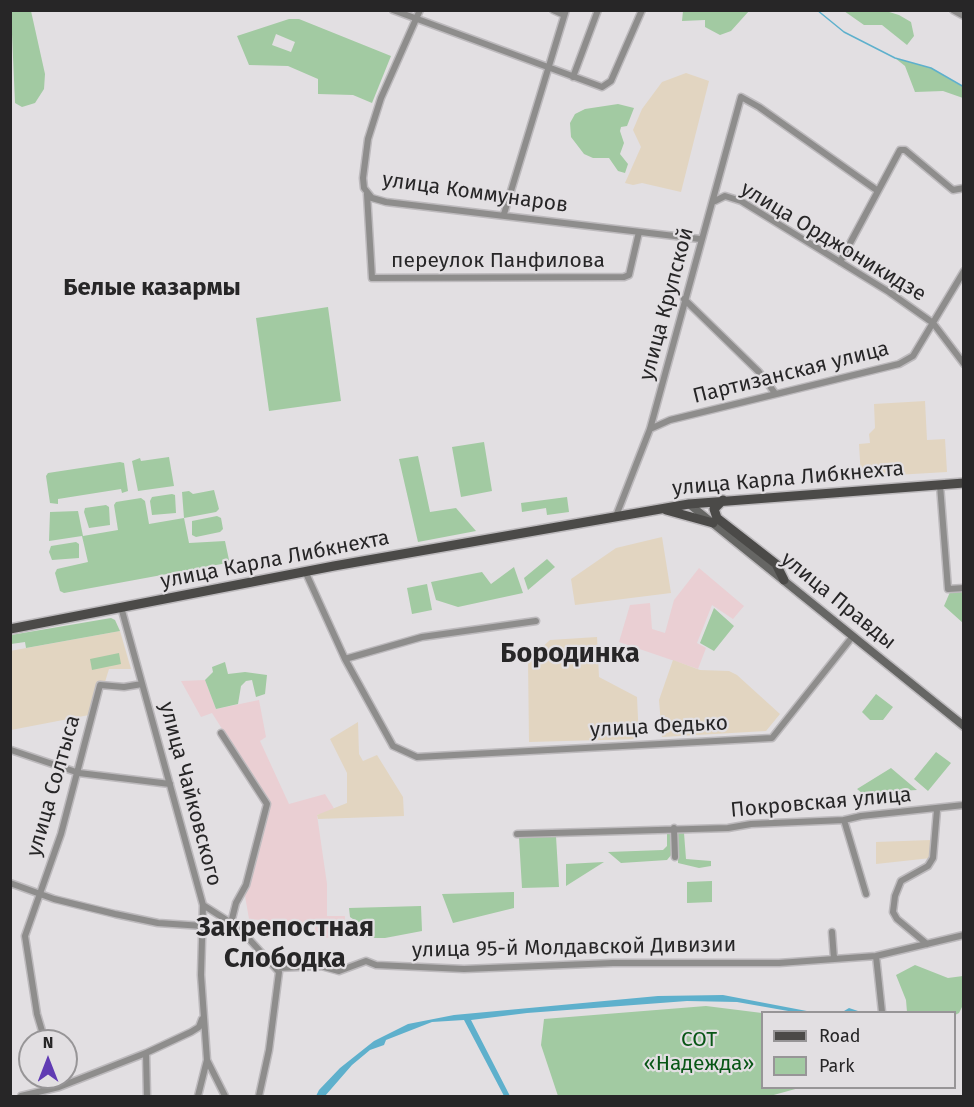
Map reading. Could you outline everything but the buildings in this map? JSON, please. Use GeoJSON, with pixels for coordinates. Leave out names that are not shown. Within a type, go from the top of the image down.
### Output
{"type":"FeatureCollection","features":[{"type":"Feature","properties":{"kind":"main road","name":"улица Карла Либкнехта"},"geometry":{"type":"LineString","coordinates":[[10,629],[305,572],[689,504],[724,499],[963,483]]}},
{"type":"Feature","properties":{"kind":"main road"},"geometry":{"type":"LineString","coordinates":[[724,499],[714,509],[717,518],[776,564],[784,580]]}},
{"type":"Feature","properties":{"kind":"main road","name":"улица Правды"},"geometry":{"type":"LineString","coordinates":[[689,504],[963,726]]}},
{"type":"Feature","properties":{"kind":"main road"},"geometry":{"type":"LineString","coordinates":[[658,509],[713,523]]}},
{"type":"Feature","properties":{"kind":"street"},"geometry":{"type":"LineString","coordinates":[[393,10],[602,87],[607,86],[642,10]]}},
{"type":"Feature","properties":{"kind":"street","name":"улица Коммунаров"},"geometry":{"type":"LineString","coordinates":[[420,10],[381,98],[368,139],[363,178],[367,194],[386,202],[504,214],[700,240]]}},
{"type":"Feature","properties":{"kind":"street"},"geometry":{"type":"LineString","coordinates":[[504,214],[565,13],[553,10]]}},
{"type":"Feature","properties":{"kind":"street"},"geometry":{"type":"LineString","coordinates":[[573,77],[598,10]]}},
{"type":"Feature","properties":{"kind":"street"},"geometry":{"type":"LineString","coordinates":[[953,10],[963,16]]}},
{"type":"Feature","properties":{"kind":"street","name":"улица Крупской"},"geometry":{"type":"LineString","coordinates":[[616,516],[650,429],[741,97],[879,191]]}},
{"type":"Feature","properties":{"kind":"street"},"geometry":{"type":"LineString","coordinates":[[840,262],[902,149],[953,190],[963,188]]}},
{"type":"Feature","properties":{"kind":"street","name":"переулок Панфилова"},"geometry":{"type":"LineString","coordinates":[[367,194],[372,278],[624,277],[629,275],[639,232]]}},
{"type":"Feature","properties":{"kind":"street","name":"улица Орджоникидзе"},"geometry":{"type":"LineString","coordinates":[[714,201],[724,196],[741,201],[933,322]]}},
{"type":"Feature","properties":{"kind":"street","name":"Партизанская улица"},"geometry":{"type":"LineString","coordinates":[[650,429],[670,420],[899,364],[913,356],[963,271]]}},
{"type":"Feature","properties":{"kind":"street"},"geometry":{"type":"LineString","coordinates":[[684,299],[759,372],[775,393]]}},
{"type":"Feature","properties":{"kind":"street"},"geometry":{"type":"LineString","coordinates":[[933,322],[963,364]]}},
{"type":"Feature","properties":{"kind":"street"},"geometry":{"type":"LineString","coordinates":[[940,485],[948,589],[963,588]]}},
{"type":"Feature","properties":{"kind":"street"},"geometry":{"type":"LineString","coordinates":[[305,572],[345,659],[427,636],[536,621]]}},
{"type":"Feature","properties":{"kind":"street","name":"улица Чайковского"},"geometry":{"type":"LineString","coordinates":[[121,607],[203,905],[201,975],[207,1060],[225,1096]]}},
{"type":"Feature","properties":{"kind":"street","name":"улица Федько"},"geometry":{"type":"LineString","coordinates":[[345,659],[393,746],[417,757],[772,738],[852,636]]}},
{"type":"Feature","properties":{"kind":"street","name":"улица Солтыса"},"geometry":{"type":"LineString","coordinates":[[42,1029],[35,1004],[25,936],[61,834],[79,773],[100,685],[124,687],[142,684]]}},
{"type":"Feature","properties":{"kind":"street"},"geometry":{"type":"LineString","coordinates":[[221,733],[267,804],[246,885],[236,903],[231,923]]}},
{"type":"Feature","properties":{"kind":"street"},"geometry":{"type":"LineString","coordinates":[[11,749],[79,773],[170,784]]}},
{"type":"Feature","properties":{"kind":"street","name":"Покровская улица"},"geometry":{"type":"LineString","coordinates":[[517,834],[728,828],[844,820],[861,816],[937,810],[963,805]]}},
{"type":"Feature","properties":{"kind":"street"},"geometry":{"type":"LineString","coordinates":[[927,944],[897,919],[893,912],[895,896],[901,881],[928,866],[933,858],[937,810]]}},
{"type":"Feature","properties":{"kind":"street"},"geometry":{"type":"LineString","coordinates":[[844,820],[866,894]]}},
{"type":"Feature","properties":{"kind":"street"},"geometry":{"type":"LineString","coordinates":[[675,857],[677,828]]}},
{"type":"Feature","properties":{"kind":"street"},"geometry":{"type":"LineString","coordinates":[[10,884],[38,894],[158,923],[203,926]]}},
{"type":"Feature","properties":{"kind":"street"},"geometry":{"type":"LineString","coordinates":[[203,905],[239,928],[277,968],[279,978],[259,1096]]}},
{"type":"Feature","properties":{"kind":"street"},"geometry":{"type":"LineString","coordinates":[[832,932],[834,959]]}},
{"type":"Feature","properties":{"kind":"street","name":"улица 95-й Молдавской Дивизии"},"geometry":{"type":"LineString","coordinates":[[277,968],[321,966],[339,971],[366,961],[376,965],[464,969],[613,963],[779,963],[876,956],[963,935]]}},
{"type":"Feature","properties":{"kind":"street"},"geometry":{"type":"LineString","coordinates":[[876,956],[882,1011]]}},
{"type":"Feature","properties":{"kind":"street"},"geometry":{"type":"LineString","coordinates":[[78,1079],[146,1053],[191,1032],[199,1027],[203,1018]]}},
{"type":"Feature","properties":{"kind":"street"},"geometry":{"type":"LineString","coordinates":[[146,1053],[147,1096]]}},
{"type":"Feature","properties":{"kind":"street"},"geometry":{"type":"LineString","coordinates":[[198,1096],[207,1060]]}},
{"type":"Feature","properties":{"kind":"street"},"geometry":{"type":"LineString","coordinates":[[21,1096],[52,1089]]}},
{"type":"Feature","properties":{"kind":"shaded area"},"geometry":{"type":"Polygon","coordinates":[[[686,73],[709,81],[681,192],[642,183],[633,185],[625,183],[641,147],[633,130],[642,109],[662,82],[686,73]]]}},
{"type":"Feature","properties":{"kind":"shaded area"},"geometry":{"type":"Polygon","coordinates":[[[925,401],[927,440],[945,439],[947,472],[861,477],[859,444],[870,443],[869,434],[875,428],[874,404],[925,401]]]}},
{"type":"Feature","properties":{"kind":"shaded area"},"geometry":{"type":"Polygon","coordinates":[[[662,537],[671,593],[575,605],[571,579],[616,548],[662,537]]]}},
{"type":"Feature","properties":{"kind":"shaded area"},"geometry":{"type":"Polygon","coordinates":[[[699,568],[744,606],[733,619],[712,605],[697,643],[706,648],[698,669],[619,642],[630,605],[650,603],[652,629],[665,633],[674,600],[699,568]]]}},
{"type":"Feature","properties":{"kind":"shaded area"},"geometry":{"type":"Polygon","coordinates":[[[120,631],[131,669],[109,669],[105,682],[99,684],[89,715],[11,730],[10,651],[120,631]]]}},
{"type":"Feature","properties":{"kind":"shaded area"},"geometry":{"type":"Polygon","coordinates":[[[597,637],[599,677],[637,697],[639,739],[529,742],[528,660],[550,640],[597,637]]]}},
{"type":"Feature","properties":{"kind":"shaded area"},"geometry":{"type":"Polygon","coordinates":[[[673,660],[700,670],[729,671],[737,675],[780,714],[766,731],[662,737],[659,700],[673,660]]]}},
{"type":"Feature","properties":{"kind":"shaded area"},"geometry":{"type":"Polygon","coordinates":[[[205,680],[216,709],[259,700],[266,737],[260,741],[289,804],[325,794],[335,810],[317,815],[327,884],[327,916],[345,916],[344,937],[322,938],[315,930],[315,924],[249,919],[245,896],[269,803],[212,713],[201,717],[181,681],[205,680]]]}},
{"type":"Feature","properties":{"kind":"shaded area"},"geometry":{"type":"Polygon","coordinates":[[[358,722],[359,754],[363,761],[377,755],[403,797],[404,816],[318,819],[317,815],[347,803],[347,773],[330,739],[358,722]]]}},
{"type":"Feature","properties":{"kind":"shaded area"},"geometry":{"type":"Polygon","coordinates":[[[931,840],[931,858],[876,864],[876,842],[931,840]]]}},
{"type":"Feature","properties":{"kind":"green space"},"geometry":{"type":"Polygon","coordinates":[[[683,10],[749,11],[731,31],[720,35],[705,27],[705,20],[682,21],[683,10]]]}},
{"type":"Feature","properties":{"kind":"green space"},"geometry":{"type":"Polygon","coordinates":[[[11,11],[31,11],[45,74],[44,89],[35,103],[22,107],[15,103],[11,11]]]}},
{"type":"Feature","properties":{"kind":"green space"},"geometry":{"type":"Polygon","coordinates":[[[844,11],[886,11],[899,15],[911,22],[914,36],[907,45],[882,25],[864,25],[844,11]]]}},
{"type":"Feature","properties":{"kind":"green space"},"geometry":{"type":"Polygon","coordinates":[[[289,19],[299,19],[391,56],[372,103],[353,95],[318,94],[318,79],[288,66],[249,65],[237,36],[289,19]],[[276,34],[272,45],[291,52],[295,42],[276,34]]]}},
{"type":"Feature","properties":{"kind":"green space"},"geometry":{"type":"Polygon","coordinates":[[[895,58],[931,68],[963,87],[963,98],[943,91],[915,92],[905,66],[895,58]]]}},
{"type":"Feature","properties":{"kind":"green space"},"geometry":{"type":"Polygon","coordinates":[[[618,104],[634,108],[627,126],[621,127],[620,131],[624,143],[620,154],[628,164],[625,173],[618,171],[609,158],[593,158],[584,154],[571,137],[570,123],[575,114],[585,109],[618,104]]]}},
{"type":"Feature","properties":{"kind":"green space"},"geometry":{"type":"Polygon","coordinates":[[[328,307],[341,401],[269,411],[256,318],[328,307]]]}},
{"type":"Feature","properties":{"kind":"green space"},"geometry":{"type":"Polygon","coordinates":[[[484,442],[492,491],[461,497],[452,447],[484,442]]]}},
{"type":"Feature","properties":{"kind":"green space"},"geometry":{"type":"Polygon","coordinates":[[[418,456],[430,512],[456,508],[476,531],[418,542],[399,459],[418,456]]]}},
{"type":"Feature","properties":{"kind":"green space"},"geometry":{"type":"Polygon","coordinates":[[[169,457],[174,486],[138,491],[132,461],[140,458],[141,461],[169,457]]]}},
{"type":"Feature","properties":{"kind":"green space"},"geometry":{"type":"Polygon","coordinates":[[[124,463],[128,491],[122,493],[121,489],[58,499],[58,504],[50,503],[46,476],[48,473],[124,463]]]}},
{"type":"Feature","properties":{"kind":"green space"},"geometry":{"type":"Polygon","coordinates":[[[214,490],[219,509],[216,512],[184,518],[182,492],[189,491],[193,494],[214,490]]]}},
{"type":"Feature","properties":{"kind":"green space"},"geometry":{"type":"Polygon","coordinates":[[[175,495],[176,513],[152,515],[150,501],[152,497],[175,495]]]}},
{"type":"Feature","properties":{"kind":"green space"},"geometry":{"type":"Polygon","coordinates":[[[567,497],[569,512],[547,515],[546,508],[522,512],[521,503],[567,497]]]}},
{"type":"Feature","properties":{"kind":"green space"},"geometry":{"type":"Polygon","coordinates":[[[141,498],[145,501],[149,524],[184,518],[189,543],[225,541],[229,560],[227,563],[64,593],[60,591],[55,573],[57,569],[88,562],[82,536],[49,541],[50,512],[78,511],[83,536],[118,530],[114,505],[116,502],[141,498]]]}},
{"type":"Feature","properties":{"kind":"green space"},"geometry":{"type":"Polygon","coordinates":[[[106,505],[109,507],[110,525],[89,528],[85,508],[106,505]]]}},
{"type":"Feature","properties":{"kind":"green space"},"geometry":{"type":"Polygon","coordinates":[[[217,516],[221,518],[223,529],[220,532],[196,537],[192,535],[192,521],[217,516]]]}},
{"type":"Feature","properties":{"kind":"green space"},"geometry":{"type":"Polygon","coordinates":[[[76,542],[79,544],[79,558],[52,560],[49,552],[51,546],[76,542]]]}},
{"type":"Feature","properties":{"kind":"green space"},"geometry":{"type":"Polygon","coordinates":[[[547,559],[555,567],[528,590],[524,578],[547,559]]]}},
{"type":"Feature","properties":{"kind":"green space"},"geometry":{"type":"Polygon","coordinates":[[[514,567],[523,593],[458,607],[436,600],[431,582],[482,572],[491,584],[514,567]]]}},
{"type":"Feature","properties":{"kind":"green space"},"geometry":{"type":"Polygon","coordinates":[[[427,584],[432,610],[412,614],[407,588],[427,584]]]}},
{"type":"Feature","properties":{"kind":"green space"},"geometry":{"type":"Polygon","coordinates":[[[964,591],[963,623],[944,606],[950,592],[964,591]]]}},
{"type":"Feature","properties":{"kind":"green space"},"geometry":{"type":"Polygon","coordinates":[[[714,608],[734,626],[714,651],[700,643],[714,608]]]}},
{"type":"Feature","properties":{"kind":"green space"},"geometry":{"type":"Polygon","coordinates":[[[111,618],[115,620],[120,631],[26,648],[25,642],[11,644],[11,635],[111,618]]]}},
{"type":"Feature","properties":{"kind":"green space"},"geometry":{"type":"Polygon","coordinates":[[[119,653],[121,664],[92,670],[90,659],[119,653]]]}},
{"type":"Feature","properties":{"kind":"green space"},"geometry":{"type":"Polygon","coordinates":[[[225,662],[228,674],[245,672],[267,675],[265,694],[256,697],[252,680],[246,681],[241,686],[238,704],[216,709],[205,680],[213,672],[212,667],[225,662]]]}},
{"type":"Feature","properties":{"kind":"green space"},"geometry":{"type":"Polygon","coordinates":[[[876,694],[893,707],[883,720],[870,720],[862,712],[876,694]]]}},
{"type":"Feature","properties":{"kind":"green space"},"geometry":{"type":"Polygon","coordinates":[[[936,752],[951,763],[928,791],[914,779],[936,752]]]}},
{"type":"Feature","properties":{"kind":"green space"},"geometry":{"type":"Polygon","coordinates":[[[891,768],[917,790],[862,793],[857,789],[891,768]]]}},
{"type":"Feature","properties":{"kind":"green space"},"geometry":{"type":"Polygon","coordinates":[[[667,833],[672,833],[672,854],[667,860],[621,863],[608,852],[663,850],[667,846],[667,833]]]}},
{"type":"Feature","properties":{"kind":"green space"},"geometry":{"type":"Polygon","coordinates":[[[678,833],[684,833],[686,859],[711,861],[711,866],[699,868],[678,863],[678,833]]]}},
{"type":"Feature","properties":{"kind":"green space"},"geometry":{"type":"Polygon","coordinates":[[[556,836],[559,887],[522,888],[519,838],[556,836]]]}},
{"type":"Feature","properties":{"kind":"green space"},"geometry":{"type":"Polygon","coordinates":[[[604,862],[566,886],[566,864],[604,862]]]}},
{"type":"Feature","properties":{"kind":"green space"},"geometry":{"type":"Polygon","coordinates":[[[712,881],[712,902],[687,903],[687,882],[712,881]]]}},
{"type":"Feature","properties":{"kind":"green space"},"geometry":{"type":"Polygon","coordinates":[[[514,892],[514,908],[453,923],[442,894],[514,892]]]}},
{"type":"Feature","properties":{"kind":"green space"},"geometry":{"type":"Polygon","coordinates":[[[421,906],[422,931],[385,938],[367,938],[357,932],[357,922],[350,917],[349,908],[421,906]]]}},
{"type":"Feature","properties":{"kind":"green space"},"geometry":{"type":"Polygon","coordinates":[[[915,965],[948,978],[963,976],[963,1005],[959,1013],[956,1014],[956,1011],[907,1011],[906,1000],[896,975],[915,965]]]}},
{"type":"Feature","properties":{"kind":"green space","name":"СОТ «Надежда»"},"geometry":{"type":"Polygon","coordinates":[[[706,1006],[761,1013],[761,1089],[795,1089],[770,1096],[558,1096],[541,1045],[544,1019],[706,1006]]]}},
{"type":"Feature","properties":{"kind":"water"},"geometry":{"type":"Polygon","coordinates":[[[723,995],[807,1011],[788,1011],[737,1002],[687,1001],[527,1013],[471,1020],[510,1096],[504,1096],[464,1020],[432,1022],[386,1040],[384,1045],[370,1050],[352,1065],[325,1096],[316,1096],[340,1068],[374,1041],[408,1024],[454,1015],[658,996],[723,995]]]}},
{"type":"Feature","properties":{"kind":"waterway"},"geometry":{"type":"LineString","coordinates":[[817,10],[844,32],[895,58],[931,68],[964,87]]}},
{"type":"Feature","properties":{"kind":"district","name":"Белые казармы"},"geometry":{"type":"Point","coordinates":[152,288]}},
{"type":"Feature","properties":{"kind":"district","name":"Бородинка"},"geometry":{"type":"Point","coordinates":[570,654]}},
{"type":"Feature","properties":{"kind":"district","name":"Закрепостная Слободка"},"geometry":{"type":"Point","coordinates":[285,944]}}]}
